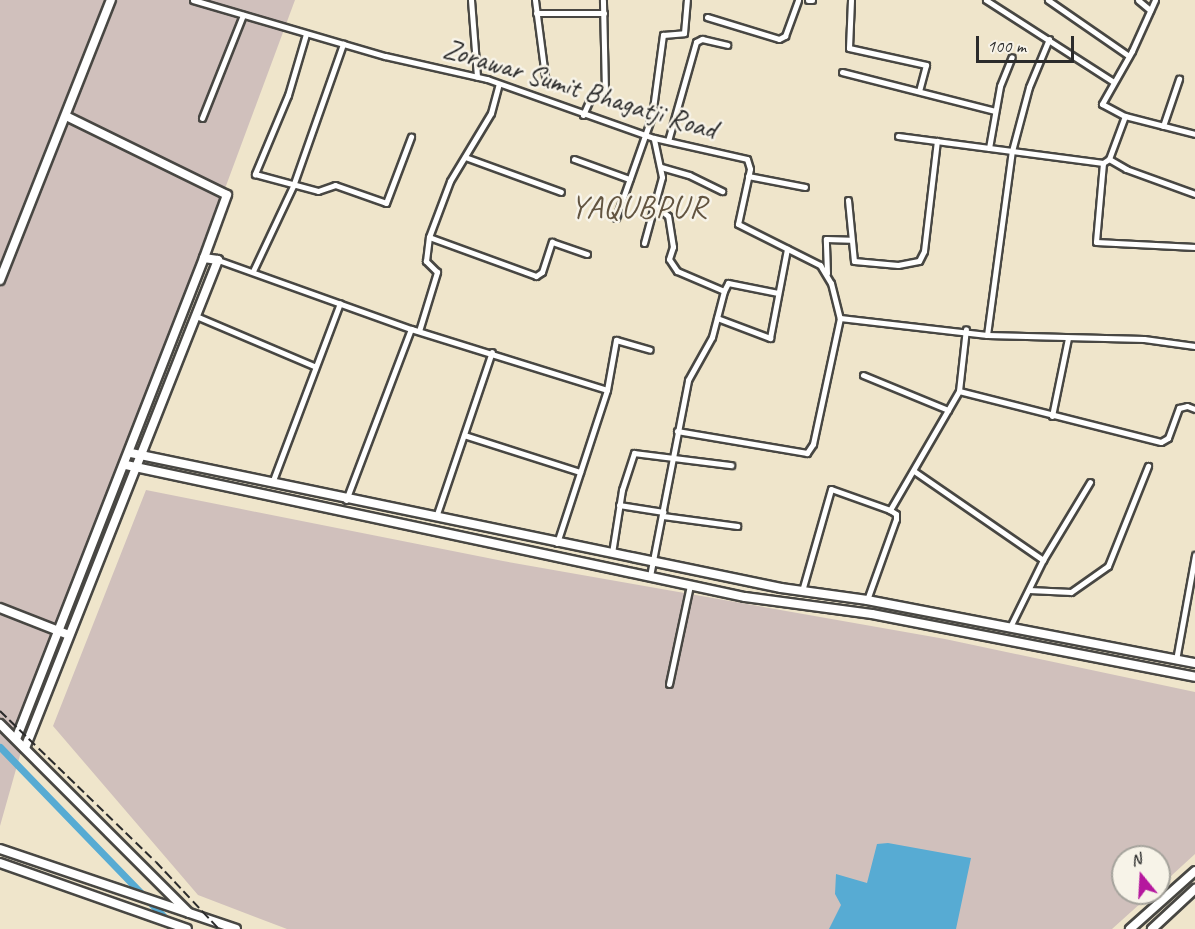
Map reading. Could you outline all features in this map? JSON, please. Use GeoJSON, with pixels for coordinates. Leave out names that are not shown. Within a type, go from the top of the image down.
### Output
{"type":"FeatureCollection","features":[{"type":"Feature","properties":{"kind":"street"},"geometry":{"type":"LineString","coordinates":[[0,280],[111,0]]}},
{"type":"Feature","properties":{"kind":"street","name":"Zorawar Sumit Bhagatji Road"},"geometry":{"type":"LineString","coordinates":[[193,0],[306,34],[477,77],[654,138],[747,159],[748,176]]}},
{"type":"Feature","properties":{"kind":"street"},"geometry":{"type":"LineString","coordinates":[[471,0],[477,77]]}},
{"type":"Feature","properties":{"kind":"street"},"geometry":{"type":"LineString","coordinates":[[535,0],[546,82]]}},
{"type":"Feature","properties":{"kind":"street"},"geometry":{"type":"LineString","coordinates":[[583,115],[590,99],[605,91],[603,0]]}},
{"type":"Feature","properties":{"kind":"street"},"geometry":{"type":"LineString","coordinates":[[616,218],[647,135],[663,35],[684,33],[687,0]]}},
{"type":"Feature","properties":{"kind":"street"},"geometry":{"type":"LineString","coordinates":[[707,17],[779,39],[784,36],[798,0]]}},
{"type":"Feature","properties":{"kind":"street"},"geometry":{"type":"LineString","coordinates":[[851,0],[849,48],[926,65],[919,91]]}},
{"type":"Feature","properties":{"kind":"street"},"geometry":{"type":"LineString","coordinates":[[986,0],[1112,81]]}},
{"type":"Feature","properties":{"kind":"street"},"geometry":{"type":"LineString","coordinates":[[1048,0],[1129,56]]}},
{"type":"Feature","properties":{"kind":"street"},"geometry":{"type":"LineString","coordinates":[[1138,0],[1150,10]]}},
{"type":"Feature","properties":{"kind":"street"},"geometry":{"type":"LineString","coordinates":[[1155,0],[1129,56],[1112,81],[1102,104],[1125,116],[1195,134]]}},
{"type":"Feature","properties":{"kind":"street"},"geometry":{"type":"LineString","coordinates":[[537,13],[604,13]]}},
{"type":"Feature","properties":{"kind":"street"},"geometry":{"type":"LineString","coordinates":[[202,118],[243,15]]}},
{"type":"Feature","properties":{"kind":"street"},"geometry":{"type":"LineString","coordinates":[[306,34],[288,94],[255,174],[293,186],[322,191],[335,185],[386,203],[411,136]]}},
{"type":"Feature","properties":{"kind":"street"},"geometry":{"type":"LineString","coordinates":[[668,141],[696,42],[702,39],[727,45]]}},
{"type":"Feature","properties":{"kind":"street"},"geometry":{"type":"LineString","coordinates":[[987,335],[1012,152],[1029,87],[1049,39]]}},
{"type":"Feature","properties":{"kind":"street"},"geometry":{"type":"LineString","coordinates":[[253,271],[293,186],[343,44]]}},
{"type":"Feature","properties":{"kind":"street"},"geometry":{"type":"LineString","coordinates":[[988,148],[995,111],[1012,57]]}},
{"type":"Feature","properties":{"kind":"street"},"geometry":{"type":"LineString","coordinates":[[842,72],[995,111]]}},
{"type":"Feature","properties":{"kind":"street"},"geometry":{"type":"LineString","coordinates":[[1163,126],[1179,79]]}},
{"type":"Feature","properties":{"kind":"street"},"geometry":{"type":"LineString","coordinates":[[419,331],[437,272],[426,261],[429,237],[450,181],[491,113],[500,84]]}},
{"type":"Feature","properties":{"kind":"street"},"geometry":{"type":"LineString","coordinates":[[16,739],[57,631],[131,453],[227,195],[66,116]]}},
{"type":"Feature","properties":{"kind":"street"},"geometry":{"type":"LineString","coordinates":[[898,136],[1103,163],[1109,159],[1125,116]]}},
{"type":"Feature","properties":{"kind":"street"},"geometry":{"type":"LineString","coordinates":[[644,243],[656,206],[661,167],[654,138]]}},
{"type":"Feature","properties":{"kind":"street"},"geometry":{"type":"LineString","coordinates":[[848,200],[850,240],[854,261],[898,265],[919,261],[924,251],[937,141]]}},
{"type":"Feature","properties":{"kind":"street"},"geometry":{"type":"LineString","coordinates":[[465,157],[561,192]]}},
{"type":"Feature","properties":{"kind":"street"},"geometry":{"type":"LineString","coordinates":[[574,159],[629,179]]}},
{"type":"Feature","properties":{"kind":"street"},"geometry":{"type":"LineString","coordinates":[[1109,159],[1126,169],[1195,194]]}},
{"type":"Feature","properties":{"kind":"street"},"geometry":{"type":"LineString","coordinates":[[1103,163],[1096,242],[1195,247]]}},
{"type":"Feature","properties":{"kind":"street"},"geometry":{"type":"LineString","coordinates":[[661,167],[689,175],[722,191]]}},
{"type":"Feature","properties":{"kind":"street"},"geometry":{"type":"LineString","coordinates":[[805,187],[748,176],[738,224],[820,266],[827,275]]}},
{"type":"Feature","properties":{"kind":"street"},"geometry":{"type":"LineString","coordinates":[[656,206],[668,216],[673,247],[669,259],[677,271],[724,291]]}},
{"type":"Feature","properties":{"kind":"street"},"geometry":{"type":"LineString","coordinates":[[429,237],[536,276],[542,273],[552,242],[587,254]]}},
{"type":"Feature","properties":{"kind":"street"},"geometry":{"type":"LineString","coordinates":[[677,430],[810,452],[840,318],[827,275],[826,239],[850,240]]}},
{"type":"Feature","properties":{"kind":"street"},"geometry":{"type":"LineString","coordinates":[[717,318],[770,338],[786,249]]}},
{"type":"Feature","properties":{"kind":"street"},"geometry":{"type":"LineString","coordinates":[[204,258],[219,260],[253,271],[411,329],[492,352],[607,390]]}},
{"type":"Feature","properties":{"kind":"street"},"geometry":{"type":"LineString","coordinates":[[25,748],[219,260]]}},
{"type":"Feature","properties":{"kind":"street"},"geometry":{"type":"LineString","coordinates":[[650,576],[688,380],[712,337],[724,291],[728,283],[778,293]]}},
{"type":"Feature","properties":{"kind":"street"},"geometry":{"type":"LineString","coordinates":[[272,484],[314,366],[340,303]]}},
{"type":"Feature","properties":{"kind":"street"},"geometry":{"type":"LineString","coordinates":[[196,316],[314,366]]}},
{"type":"Feature","properties":{"kind":"street"},"geometry":{"type":"LineString","coordinates":[[840,318],[966,330],[987,335],[1144,339],[1195,346]]}},
{"type":"Feature","properties":{"kind":"street"},"geometry":{"type":"LineString","coordinates":[[346,500],[411,329]]}},
{"type":"Feature","properties":{"kind":"street"},"geometry":{"type":"LineString","coordinates":[[890,510],[959,391],[966,330]]}},
{"type":"Feature","properties":{"kind":"street"},"geometry":{"type":"LineString","coordinates":[[1052,416],[1068,338]]}},
{"type":"Feature","properties":{"kind":"street"},"geometry":{"type":"LineString","coordinates":[[557,543],[607,390],[617,339],[650,350]]}},
{"type":"Feature","properties":{"kind":"street"},"geometry":{"type":"LineString","coordinates":[[435,518],[492,352]]}},
{"type":"Feature","properties":{"kind":"street"},"geometry":{"type":"LineString","coordinates":[[863,375],[948,410]]}},
{"type":"Feature","properties":{"kind":"street"},"geometry":{"type":"LineString","coordinates":[[959,391],[1161,442],[1168,438],[1179,408],[1187,406],[1195,409]]}},
{"type":"Feature","properties":{"kind":"street"},"geometry":{"type":"LineString","coordinates":[[464,435],[580,472]]}},
{"type":"Feature","properties":{"kind":"street"},"geometry":{"type":"LineString","coordinates":[[131,453],[141,457],[557,543],[802,591],[871,601],[1195,663]]}},
{"type":"Feature","properties":{"kind":"street"},"geometry":{"type":"LineString","coordinates":[[612,553],[619,505],[634,453],[731,465]]}},
{"type":"Feature","properties":{"kind":"street"},"geometry":{"type":"LineString","coordinates":[[126,465],[745,597],[873,614],[1195,677]]}},
{"type":"Feature","properties":{"kind":"street"},"geometry":{"type":"LineString","coordinates":[[1029,590],[1071,592],[1105,570],[1148,466]]}},
{"type":"Feature","properties":{"kind":"street"},"geometry":{"type":"LineString","coordinates":[[914,471],[1043,560]]}},
{"type":"Feature","properties":{"kind":"street"},"geometry":{"type":"LineString","coordinates":[[1010,627],[1043,560],[1090,482]]}},
{"type":"Feature","properties":{"kind":"street"},"geometry":{"type":"LineString","coordinates":[[802,591],[831,489],[896,513],[871,601],[873,614]]}},
{"type":"Feature","properties":{"kind":"street"},"geometry":{"type":"LineString","coordinates":[[619,505],[737,526]]}},
{"type":"Feature","properties":{"kind":"street"},"geometry":{"type":"LineString","coordinates":[[1176,660],[1195,555]]}},
{"type":"Feature","properties":{"kind":"street"},"geometry":{"type":"LineString","coordinates":[[669,684],[690,585]]}},
{"type":"Feature","properties":{"kind":"street"},"geometry":{"type":"LineString","coordinates":[[0,608],[69,635]]}},
{"type":"Feature","properties":{"kind":"street"},"geometry":{"type":"LineString","coordinates":[[0,724],[186,912]]}},
{"type":"Feature","properties":{"kind":"street"},"geometry":{"type":"LineString","coordinates":[[0,849],[236,929]]}},
{"type":"Feature","properties":{"kind":"street"},"geometry":{"type":"LineString","coordinates":[[11,866],[15,854]]}},
{"type":"Feature","properties":{"kind":"street"},"geometry":{"type":"LineString","coordinates":[[0,863],[187,929]]}},
{"type":"Feature","properties":{"kind":"street"},"geometry":{"type":"LineString","coordinates":[[1130,929],[1195,871]]}},
{"type":"Feature","properties":{"kind":"street"},"geometry":{"type":"LineString","coordinates":[[1152,929],[1195,889]]}},
{"type":"Feature","properties":{"kind":"shaded area"},"geometry":{"type":"Polygon","coordinates":[[[0,0],[295,0],[194,272],[59,617],[0,826],[0,0]]]}},
{"type":"Feature","properties":{"kind":"shaded area"},"geometry":{"type":"Polygon","coordinates":[[[146,490],[503,561],[945,639],[1195,692],[1195,854],[1171,876],[1171,845],[1111,845],[1111,905],[1139,905],[1112,929],[287,929],[198,895],[53,726],[146,490]]]}},
{"type":"Feature","properties":{"kind":"water"},"geometry":{"type":"Polygon","coordinates":[[[888,843],[971,858],[956,929],[829,929],[841,905],[835,894],[836,874],[867,883],[877,844],[888,843]]]}},
{"type":"Feature","properties":{"kind":"waterway"},"geometry":{"type":"LineString","coordinates":[[0,747],[176,929]]}},
{"type":"Feature","properties":{"kind":"railway"},"geometry":{"type":"LineString","coordinates":[[0,711],[156,862],[219,929]]}},
{"type":"Feature","properties":{"kind":"district","name":"YAQUBPUR"},"geometry":{"type":"Point","coordinates":[639,207]}}]}
